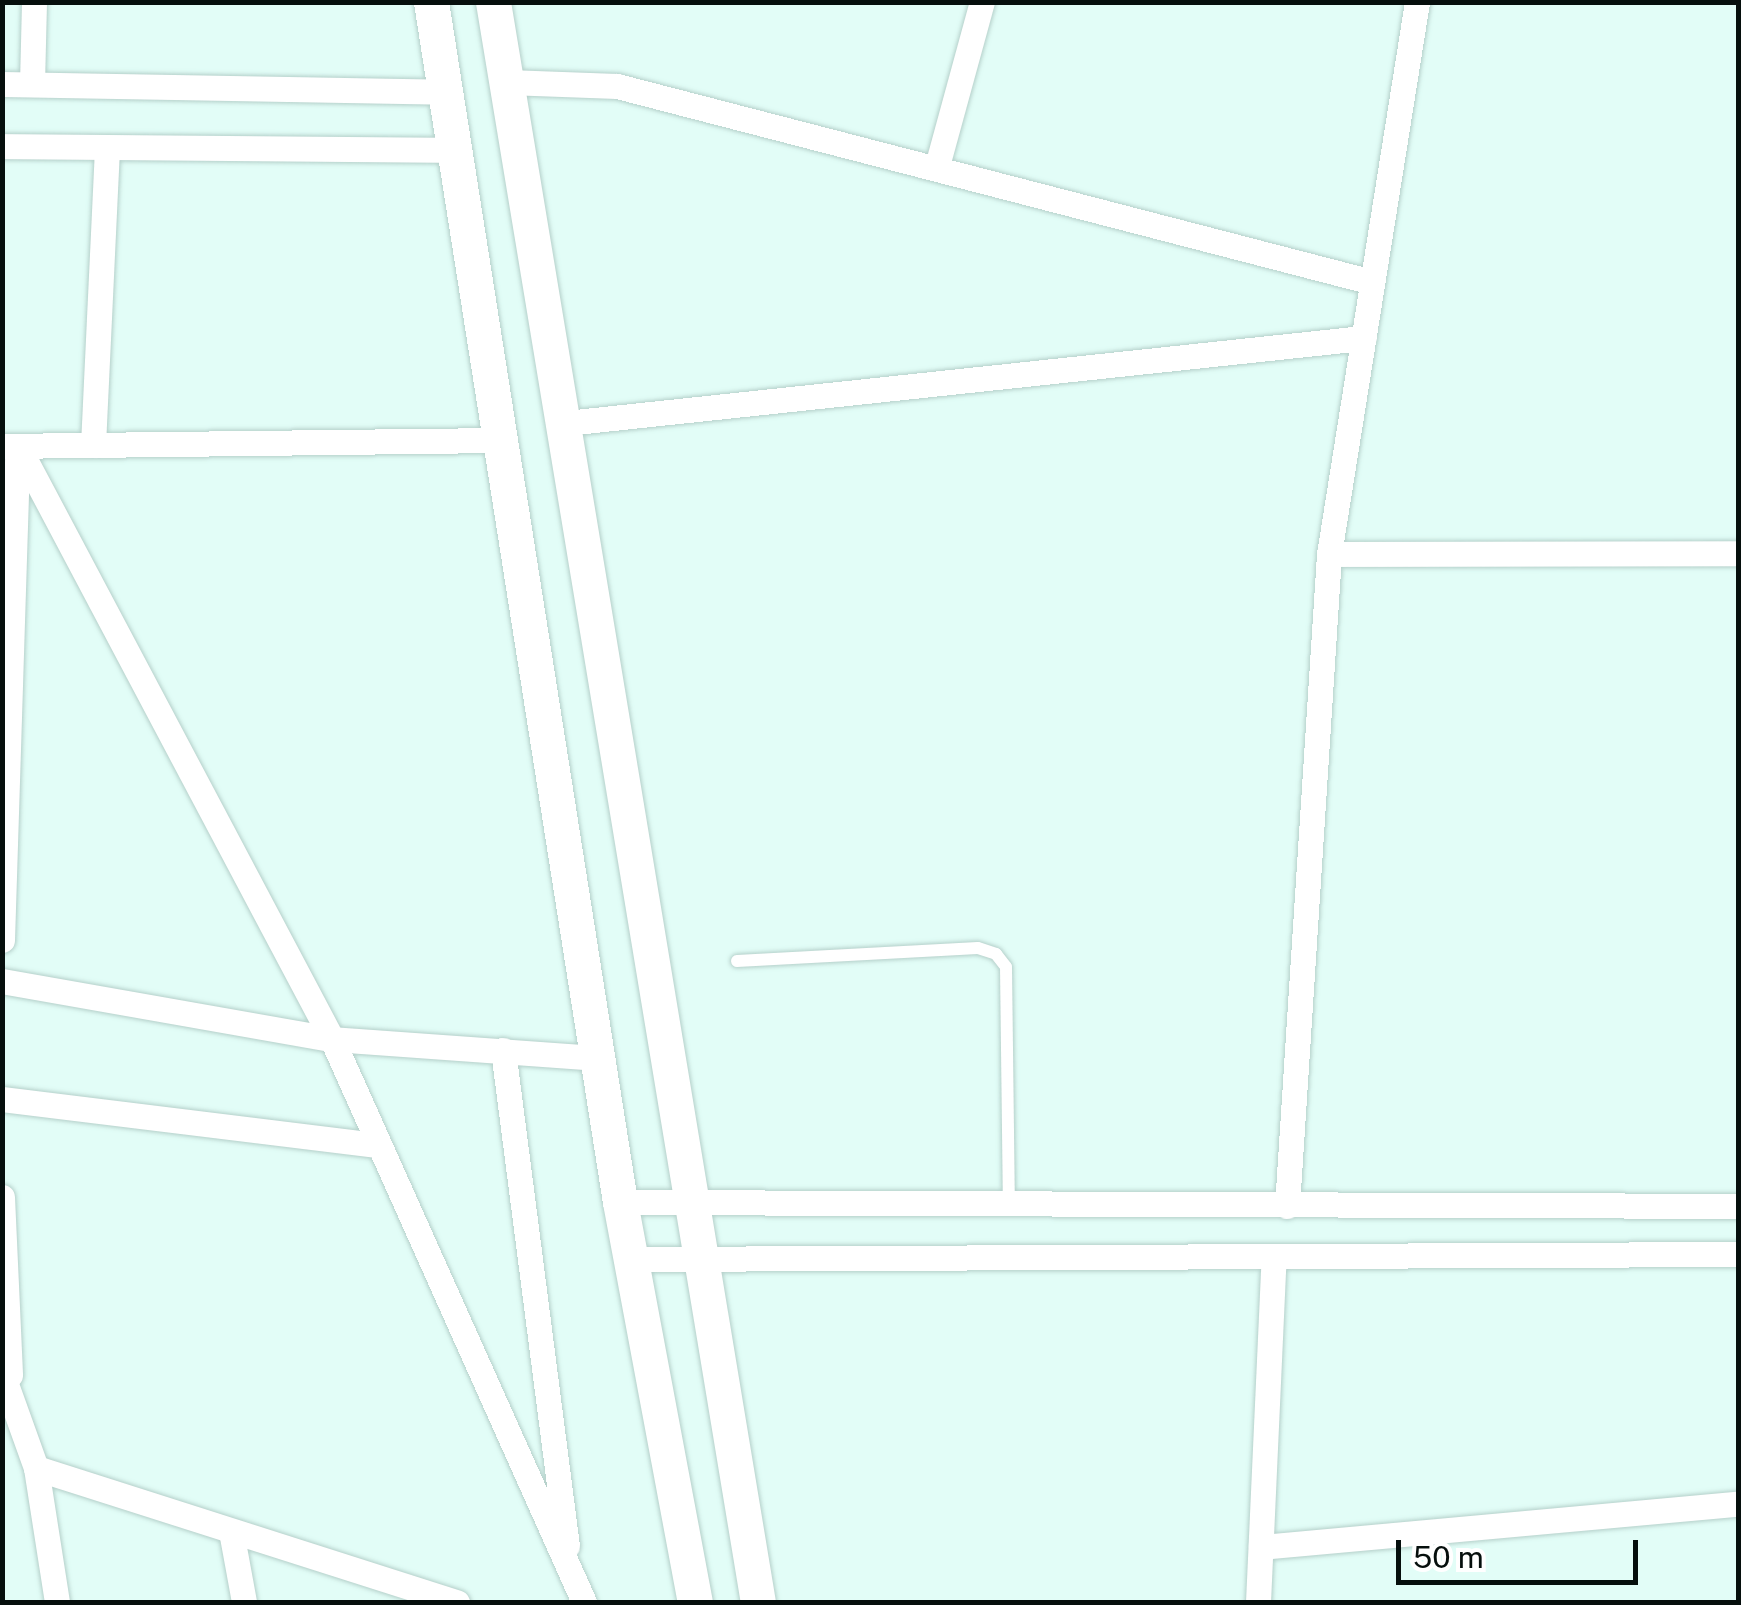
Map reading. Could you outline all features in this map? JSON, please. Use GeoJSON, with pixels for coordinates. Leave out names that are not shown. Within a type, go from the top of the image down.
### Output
{"type":"FeatureCollection","features":[{"type":"Feature","properties":{"kind":"main road"},"geometry":{"type":"LineString","coordinates":[[430,2],[503,440],[620,1202],[636,1259],[694,1602]]}},
{"type":"Feature","properties":{"kind":"main road"},"geometry":{"type":"LineString","coordinates":[[493,2],[566,423],[758,1602]]}},
{"type":"Feature","properties":{"kind":"street"},"geometry":{"type":"LineString","coordinates":[[32,84],[34,2]]}},
{"type":"Feature","properties":{"kind":"street"},"geometry":{"type":"LineString","coordinates":[[937,166],[982,2]]}},
{"type":"Feature","properties":{"kind":"street"},"geometry":{"type":"LineString","coordinates":[[1287,1206],[1328,554],[1418,2]]}},
{"type":"Feature","properties":{"kind":"street"},"geometry":{"type":"LineString","coordinates":[[507,82],[617,86],[1372,282]]}},
{"type":"Feature","properties":{"kind":"street"},"geometry":{"type":"LineString","coordinates":[[2,84],[445,92]]}},
{"type":"Feature","properties":{"kind":"street"},"geometry":{"type":"LineString","coordinates":[[2,146],[455,150]]}},
{"type":"Feature","properties":{"kind":"street"},"geometry":{"type":"LineString","coordinates":[[93,445],[107,146]]}},
{"type":"Feature","properties":{"kind":"street"},"geometry":{"type":"LineString","coordinates":[[566,423],[1364,338]]}},
{"type":"Feature","properties":{"kind":"street"},"geometry":{"type":"LineString","coordinates":[[10,446],[503,440]]}},
{"type":"Feature","properties":{"kind":"street"},"geometry":{"type":"LineString","coordinates":[[2,940],[10,446]]}},
{"type":"Feature","properties":{"kind":"street"},"geometry":{"type":"LineString","coordinates":[[10,446],[332,1039],[584,1602]]}},
{"type":"Feature","properties":{"kind":"street"},"geometry":{"type":"LineString","coordinates":[[1328,554],[1738,553]]}},
{"type":"Feature","properties":{"kind":"street"},"geometry":{"type":"LineString","coordinates":[[2,981],[332,1039],[600,1058]]}},
{"type":"Feature","properties":{"kind":"street"},"geometry":{"type":"LineString","coordinates":[[503,1050],[571,1574]]}},
{"type":"Feature","properties":{"kind":"street"},"geometry":{"type":"LineString","coordinates":[[2,1099],[378,1144]]}},
{"type":"Feature","properties":{"kind":"street"},"geometry":{"type":"LineString","coordinates":[[2,1197],[6,1374],[36,1468],[57,1602]]}},
{"type":"Feature","properties":{"kind":"street"},"geometry":{"type":"LineString","coordinates":[[620,1202],[1738,1206]]}},
{"type":"Feature","properties":{"kind":"street"},"geometry":{"type":"LineString","coordinates":[[636,1259],[1738,1254]]}},
{"type":"Feature","properties":{"kind":"street"},"geometry":{"type":"LineString","coordinates":[[1258,1602],[1274,1256]]}},
{"type":"Feature","properties":{"kind":"street"},"geometry":{"type":"LineString","coordinates":[[36,1468],[444,1601]]}},
{"type":"Feature","properties":{"kind":"street"},"geometry":{"type":"LineString","coordinates":[[1261,1547],[1738,1504]]}},
{"type":"Feature","properties":{"kind":"street"},"geometry":{"type":"LineString","coordinates":[[231,1530],[244,1602]]}},
{"type":"Feature","properties":{"kind":"lane"},"geometry":{"type":"LineString","coordinates":[[737,961],[978,948],[996,954],[1006,967],[1009,1205]]}}]}
